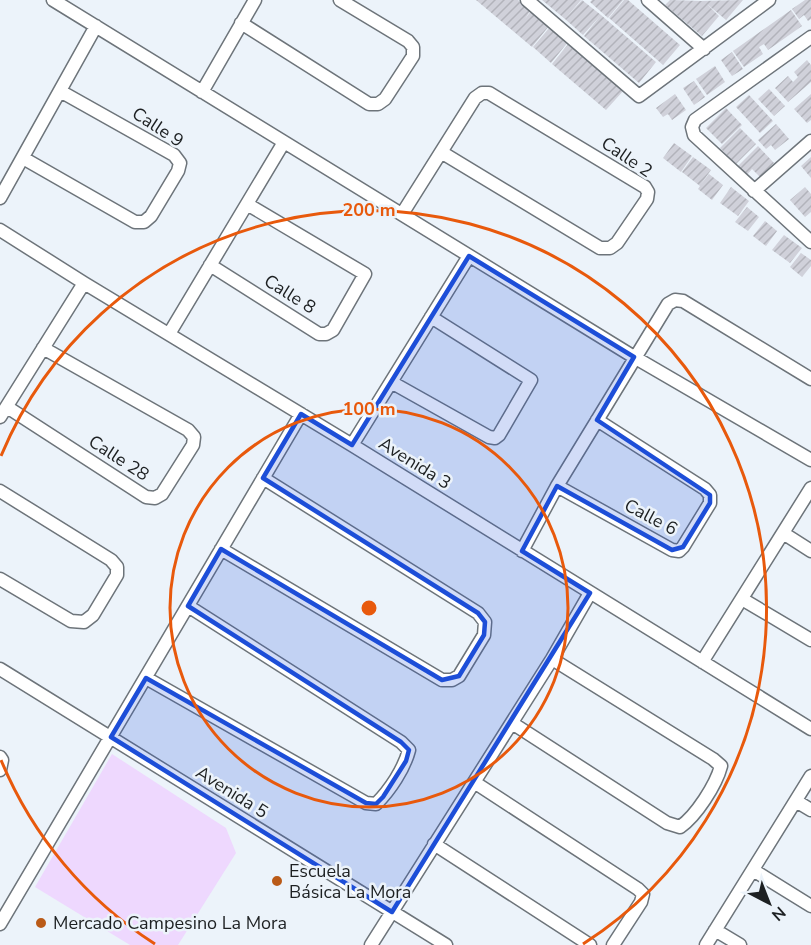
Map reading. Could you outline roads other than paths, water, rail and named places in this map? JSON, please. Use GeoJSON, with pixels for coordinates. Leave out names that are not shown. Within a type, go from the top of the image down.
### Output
{"type":"FeatureCollection","features":[{"type":"Feature","properties":{"kind":"street"},"geometry":{"type":"LineString","coordinates":[[53,0],[634,357],[811,460]]}},
{"type":"Feature","properties":{"kind":"street"},"geometry":{"type":"LineString","coordinates":[[202,92],[255,0]]}},
{"type":"Feature","properties":{"kind":"street"},"geometry":{"type":"LineString","coordinates":[[241,23],[369,104],[378,104],[385,99],[412,56],[413,47],[408,41],[339,0]]}},
{"type":"Feature","properties":{"kind":"street"},"geometry":{"type":"LineString","coordinates":[[527,0],[639,96],[765,1]]}},
{"type":"Feature","properties":{"kind":"street"},"geometry":{"type":"LineString","coordinates":[[648,0],[704,48]]}},
{"type":"Feature","properties":{"kind":"street"},"geometry":{"type":"LineString","coordinates":[[0,198],[96,26]]}},
{"type":"Feature","properties":{"kind":"street"},"geometry":{"type":"LineString","coordinates":[[811,37],[695,120],[692,127],[694,135],[811,242]]}},
{"type":"Feature","properties":{"kind":"street","name":"Calle 9"},"geometry":{"type":"LineString","coordinates":[[22,158],[135,222],[144,222],[151,216],[178,171],[180,163],[174,154],[60,91]]}},
{"type":"Feature","properties":{"kind":"street","name":"Calle 2"},"geometry":{"type":"LineString","coordinates":[[482,93],[489,93],[645,187],[648,192],[647,199],[618,243],[610,248],[600,248],[441,152],[475,98],[482,93]]}},
{"type":"Feature","properties":{"kind":"street"},"geometry":{"type":"LineString","coordinates":[[754,191],[811,141]]}},
{"type":"Feature","properties":{"kind":"street"},"geometry":{"type":"LineString","coordinates":[[169,334],[284,142]]}},
{"type":"Feature","properties":{"kind":"street"},"geometry":{"type":"LineString","coordinates":[[402,214],[441,152]]}},
{"type":"Feature","properties":{"kind":"street","name":"Calle 8"},"geometry":{"type":"LineString","coordinates":[[210,265],[319,334],[326,334],[333,330],[365,274],[247,204]]}},
{"type":"Feature","properties":{"kind":"street","name":"Avenida 3"},"geometry":{"type":"LineString","coordinates":[[0,230],[811,729]]}},
{"type":"Feature","properties":{"kind":"street"},"geometry":{"type":"LineString","coordinates":[[352,445],[469,256]]}},
{"type":"Feature","properties":{"kind":"street"},"geometry":{"type":"LineString","coordinates":[[3,412],[84,283]]}},
{"type":"Feature","properties":{"kind":"street"},"geometry":{"type":"LineString","coordinates":[[522,550],[557,486],[668,304],[675,300],[683,301],[811,379]]}},
{"type":"Feature","properties":{"kind":"street"},"geometry":{"type":"LineString","coordinates":[[391,382],[489,437],[495,438],[499,435],[531,380],[431,317]]}},
{"type":"Feature","properties":{"kind":"street","name":"Calle 28"},"geometry":{"type":"LineString","coordinates":[[3,412],[146,497],[155,498],[162,494],[193,445],[194,437],[188,430],[43,348]]}},
{"type":"Feature","properties":{"kind":"street"},"geometry":{"type":"LineString","coordinates":[[0,924],[301,414]]}},
{"type":"Feature","properties":{"kind":"street","name":"Calle 6"},"geometry":{"type":"LineString","coordinates":[[557,486],[672,550],[679,551],[710,503],[710,495],[705,489],[597,420]]}},
{"type":"Feature","properties":{"kind":"street"},"geometry":{"type":"LineString","coordinates":[[221,549],[442,680],[452,680],[459,676],[484,635],[486,622],[478,613],[263,478]]}},
{"type":"Feature","properties":{"kind":"street"},"geometry":{"type":"LineString","coordinates":[[702,662],[811,488]]}},
{"type":"Feature","properties":{"kind":"street"},"geometry":{"type":"LineString","coordinates":[[0,491],[111,560],[117,567],[117,575],[93,615],[84,622],[71,621],[0,579]]}},
{"type":"Feature","properties":{"kind":"street"},"geometry":{"type":"LineString","coordinates":[[783,533],[811,551]]}},
{"type":"Feature","properties":{"kind":"street"},"geometry":{"type":"LineString","coordinates":[[371,945],[552,659],[590,593]]}},
{"type":"Feature","properties":{"kind":"street"},"geometry":{"type":"LineString","coordinates":[[742,598],[811,640]]}},
{"type":"Feature","properties":{"kind":"street"},"geometry":{"type":"LineString","coordinates":[[146,678],[366,802],[376,804],[383,797],[406,760],[409,750],[401,742],[188,606]]}},
{"type":"Feature","properties":{"kind":"street"},"geometry":{"type":"LineString","coordinates":[[512,723],[667,823],[680,827],[690,820],[718,776],[721,766],[713,759],[552,659]]}},
{"type":"Feature","properties":{"kind":"street","name":"Avenida 5"},"geometry":{"type":"LineString","coordinates":[[0,669],[446,945]]}},
{"type":"Feature","properties":{"kind":"street"},"geometry":{"type":"LineString","coordinates":[[0,757],[2,759],[0,770]]}},
{"type":"Feature","properties":{"kind":"street"},"geometry":{"type":"LineString","coordinates":[[706,945],[811,776]]}},
{"type":"Feature","properties":{"kind":"street"},"geometry":{"type":"LineString","coordinates":[[474,782],[643,894],[641,902],[613,945]]}},
{"type":"Feature","properties":{"kind":"street"},"geometry":{"type":"LineString","coordinates":[[796,801],[811,810]]}},
{"type":"Feature","properties":{"kind":"street"},"geometry":{"type":"LineString","coordinates":[[434,844],[590,945]]}},
{"type":"Feature","properties":{"kind":"street"},"geometry":{"type":"LineString","coordinates":[[753,870],[811,906]]}},
{"type":"Feature","properties":{"kind":"street"},"geometry":{"type":"LineString","coordinates":[[715,930],[740,945]]}},
{"type":"Feature","properties":{"kind":"place","name":"Escuela Básica La Mora"},"geometry":{"type":"Point","coordinates":[277,881]}},
{"type":"Feature","properties":{"kind":"place","name":"Mercado Campesino La Mora"},"geometry":{"type":"Point","coordinates":[41,923]}}]}
